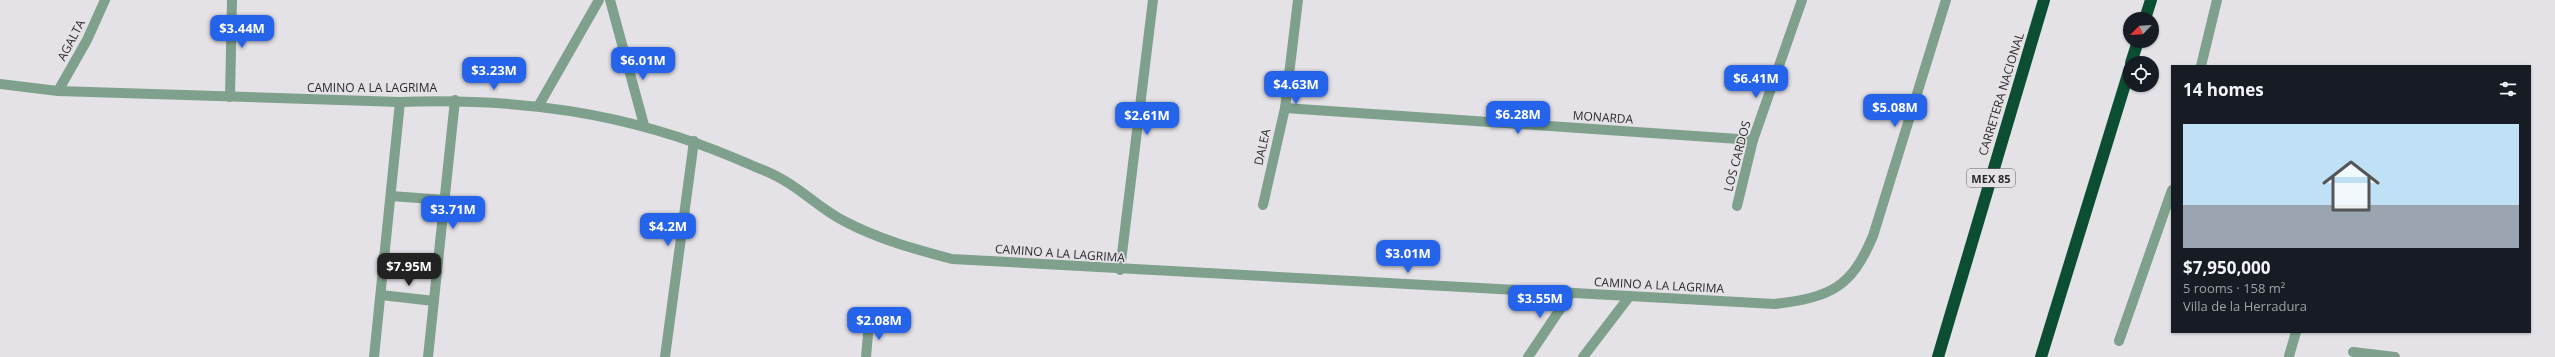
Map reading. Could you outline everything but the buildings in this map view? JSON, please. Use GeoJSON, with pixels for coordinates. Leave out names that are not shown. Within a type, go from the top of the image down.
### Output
{"type":"FeatureCollection","features":[{"type":"Feature","properties":{"kind":"highway","name":"CARRETERA NACIONAL"},"geometry":{"type":"LineString","coordinates":[[1938,357],[2044,0]]}},
{"type":"Feature","properties":{"kind":"highway"},"geometry":{"type":"LineString","coordinates":[[2147,12],[2151,0]]}},
{"type":"Feature","properties":{"kind":"highway"},"geometry":{"type":"LineString","coordinates":[[2041,357],[2123,91]]}},
{"type":"Feature","properties":{"kind":"street","name":"AGALTA"},"geometry":{"type":"LineString","coordinates":[[58,91],[88,40],[105,0]]}},
{"type":"Feature","properties":{"kind":"street"},"geometry":{"type":"LineString","coordinates":[[230,97],[232,0]]}},
{"type":"Feature","properties":{"kind":"street"},"geometry":{"type":"LineString","coordinates":[[539,105],[599,0]]}},
{"type":"Feature","properties":{"kind":"street"},"geometry":{"type":"LineString","coordinates":[[610,0],[644,125]]}},
{"type":"Feature","properties":{"kind":"street"},"geometry":{"type":"LineString","coordinates":[[1120,270],[1153,0]]}},
{"type":"Feature","properties":{"kind":"street","name":"DALEA"},"geometry":{"type":"LineString","coordinates":[[1263,205],[1285,108],[1298,0]]}},
{"type":"Feature","properties":{"kind":"street","name":"LOS CARDOS"},"geometry":{"type":"LineString","coordinates":[[1737,206],[1753,140],[1802,0]]}},
{"type":"Feature","properties":{"kind":"street","name":"CAMINO A LA LAGRIMA"},"geometry":{"type":"LineString","coordinates":[[0,84],[58,91],[400,102],[455,100],[539,105],[644,125],[694,141],[779,177],[842,220],[894,243],[952,259],[1120,270],[1775,304],[1805,300],[1831,290],[1848,279],[1861,262],[1873,236],[1946,0]]}},
{"type":"Feature","properties":{"kind":"street"},"geometry":{"type":"LineString","coordinates":[[2202,65],[2217,0]]}},
{"type":"Feature","properties":{"kind":"street"},"geometry":{"type":"LineString","coordinates":[[428,357],[455,100]]}},
{"type":"Feature","properties":{"kind":"street"},"geometry":{"type":"LineString","coordinates":[[374,357],[392,196],[400,102]]}},
{"type":"Feature","properties":{"kind":"street","name":"MONARDA"},"geometry":{"type":"LineString","coordinates":[[1285,108],[1753,140]]}},
{"type":"Feature","properties":{"kind":"street"},"geometry":{"type":"LineString","coordinates":[[665,357],[694,141]]}},
{"type":"Feature","properties":{"kind":"street"},"geometry":{"type":"LineString","coordinates":[[2119,341],[2171,194]]}},
{"type":"Feature","properties":{"kind":"street"},"geometry":{"type":"LineString","coordinates":[[392,196],[445,200]]}},
{"type":"Feature","properties":{"kind":"street"},"geometry":{"type":"LineString","coordinates":[[1528,357],[1571,293]]}},
{"type":"Feature","properties":{"kind":"street"},"geometry":{"type":"LineString","coordinates":[[381,295],[434,301]]}},
{"type":"Feature","properties":{"kind":"street"},"geometry":{"type":"LineString","coordinates":[[1583,357],[1629,297]]}},
{"type":"Feature","properties":{"kind":"street"},"geometry":{"type":"LineString","coordinates":[[866,357],[870,323]]}},
{"type":"Feature","properties":{"kind":"street"},"geometry":{"type":"LineString","coordinates":[[2289,356],[2296,333]]}},
{"type":"Feature","properties":{"kind":"street"},"geometry":{"type":"LineString","coordinates":[[2353,352],[2395,357]]}}]}
